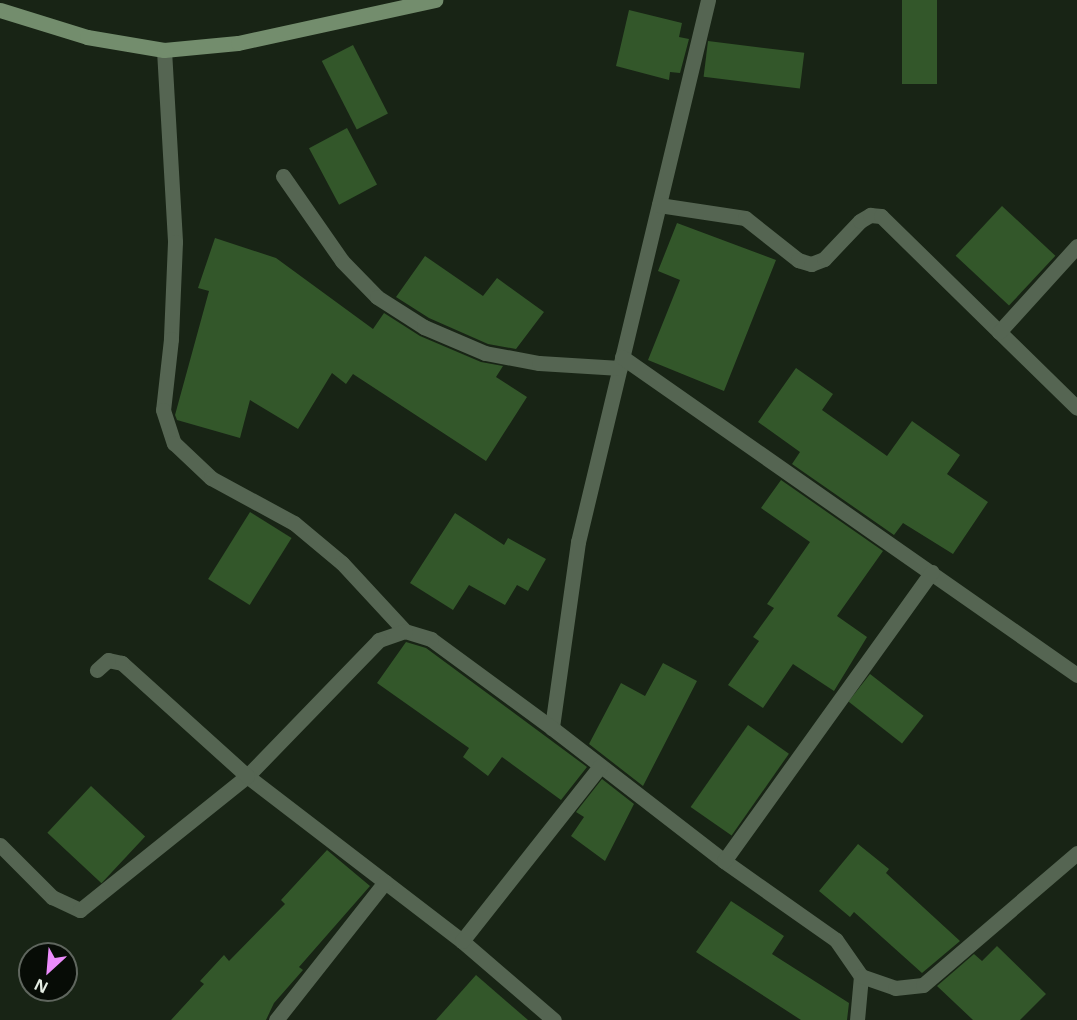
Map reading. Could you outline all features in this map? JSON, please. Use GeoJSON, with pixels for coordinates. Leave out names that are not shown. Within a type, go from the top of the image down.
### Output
{"type":"FeatureCollection","features":[{"type":"Feature","properties":{"kind":"street"},"geometry":{"type":"LineString","coordinates":[[0,10],[87,37],[164,50],[238,44],[435,0]]}},
{"type":"Feature","properties":{"kind":"street"},"geometry":{"type":"LineString","coordinates":[[552,728],[578,542],[708,0]]}},
{"type":"Feature","properties":{"kind":"street"},"geometry":{"type":"LineString","coordinates":[[164,50],[175,242],[171,339],[163,410],[174,443],[212,478],[294,523],[342,563],[405,631],[430,639],[552,728],[723,861],[836,940],[861,976],[895,988],[922,985],[1077,853]]}},
{"type":"Feature","properties":{"kind":"street"},"geometry":{"type":"LineString","coordinates":[[283,176],[342,261],[377,297],[423,327],[485,352],[539,363],[621,362],[932,572],[1077,675]]}},
{"type":"Feature","properties":{"kind":"street"},"geometry":{"type":"LineString","coordinates":[[659,205],[745,218],[798,260],[811,264],[824,259],[860,221],[870,215],[881,216],[1077,408]]}},
{"type":"Feature","properties":{"kind":"street"},"geometry":{"type":"LineString","coordinates":[[999,332],[1077,246]]}},
{"type":"Feature","properties":{"kind":"street"},"geometry":{"type":"LineString","coordinates":[[723,861],[932,572]]}},
{"type":"Feature","properties":{"kind":"street"},"geometry":{"type":"LineString","coordinates":[[0,845],[52,897],[80,910],[247,776],[379,640],[405,631]]}},
{"type":"Feature","properties":{"kind":"street"},"geometry":{"type":"LineString","coordinates":[[98,670],[108,660],[122,663],[247,776],[462,940],[554,1020]]}},
{"type":"Feature","properties":{"kind":"street"},"geometry":{"type":"LineString","coordinates":[[462,940],[600,766]]}},
{"type":"Feature","properties":{"kind":"street"},"geometry":{"type":"LineString","coordinates":[[276,1020],[385,882]]}},
{"type":"Feature","properties":{"kind":"street"},"geometry":{"type":"LineString","coordinates":[[857,1020],[861,976]]}},
{"type":"Feature","properties":{"kind":"building"},"geometry":{"type":"Polygon","coordinates":[[[902,0],[937,0],[937,84],[902,84],[902,0]]]}},
{"type":"Feature","properties":{"kind":"building"},"geometry":{"type":"Polygon","coordinates":[[[629,10],[682,23],[679,37],[689,39],[680,73],[670,72],[669,80],[616,66],[629,10]]]}},
{"type":"Feature","properties":{"kind":"building"},"geometry":{"type":"Polygon","coordinates":[[[708,41],[804,53],[800,89],[704,77],[708,41]]]}},
{"type":"Feature","properties":{"kind":"building"},"geometry":{"type":"Polygon","coordinates":[[[353,45],[388,114],[357,129],[322,61],[353,45]]]}},
{"type":"Feature","properties":{"kind":"building"},"geometry":{"type":"Polygon","coordinates":[[[347,128],[377,185],[339,205],[309,148],[347,128]]]}},
{"type":"Feature","properties":{"kind":"building"},"geometry":{"type":"Polygon","coordinates":[[[1002,206],[1055,256],[1009,306],[956,256],[1002,206]]]}},
{"type":"Feature","properties":{"kind":"building"},"geometry":{"type":"Polygon","coordinates":[[[677,223],[776,260],[724,391],[648,360],[680,280],[658,271],[677,223]]]}},
{"type":"Feature","properties":{"kind":"building"},"geometry":{"type":"Polygon","coordinates":[[[215,238],[276,258],[373,329],[384,313],[420,336],[481,362],[503,366],[496,377],[527,397],[486,461],[353,374],[346,384],[332,373],[298,429],[250,400],[240,438],[177,420],[175,415],[209,291],[198,288],[215,238]]]}},
{"type":"Feature","properties":{"kind":"building"},"geometry":{"type":"Polygon","coordinates":[[[425,256],[483,296],[497,278],[544,312],[516,349],[488,344],[429,318],[396,297],[425,256]]]}},
{"type":"Feature","properties":{"kind":"building"},"geometry":{"type":"Polygon","coordinates":[[[796,368],[833,394],[822,410],[887,456],[912,421],[960,455],[947,474],[988,502],[953,554],[903,523],[894,535],[792,464],[800,452],[758,422],[796,368]]]}},
{"type":"Feature","properties":{"kind":"building"},"geometry":{"type":"Polygon","coordinates":[[[781,480],[883,551],[837,616],[867,637],[834,691],[793,664],[763,708],[728,685],[759,641],[753,637],[774,608],[767,604],[810,542],[761,508],[781,480]]]}},
{"type":"Feature","properties":{"kind":"building"},"geometry":{"type":"Polygon","coordinates":[[[250,512],[292,538],[250,605],[208,579],[250,512]]]}},
{"type":"Feature","properties":{"kind":"building"},"geometry":{"type":"Polygon","coordinates":[[[455,513],[504,545],[508,538],[546,559],[528,591],[517,585],[505,605],[469,585],[453,610],[410,583],[455,513]]]}},
{"type":"Feature","properties":{"kind":"building"},"geometry":{"type":"Polygon","coordinates":[[[406,642],[426,648],[587,767],[561,800],[502,757],[488,776],[463,757],[469,748],[377,683],[406,642]]]}},
{"type":"Feature","properties":{"kind":"building"},"geometry":{"type":"Polygon","coordinates":[[[663,663],[697,681],[643,786],[589,744],[621,683],[645,696],[663,663]]]}},
{"type":"Feature","properties":{"kind":"building"},"geometry":{"type":"Polygon","coordinates":[[[870,674],[924,716],[902,743],[848,702],[870,674]]]}},
{"type":"Feature","properties":{"kind":"building"},"geometry":{"type":"Polygon","coordinates":[[[748,725],[789,754],[732,836],[691,807],[748,725]]]}},
{"type":"Feature","properties":{"kind":"building"},"geometry":{"type":"Polygon","coordinates":[[[602,779],[634,804],[605,861],[571,836],[584,817],[576,812],[602,779]]]}},
{"type":"Feature","properties":{"kind":"building"},"geometry":{"type":"Polygon","coordinates":[[[91,786],[145,836],[101,883],[47,833],[91,786]]]}},
{"type":"Feature","properties":{"kind":"building"},"geometry":{"type":"Polygon","coordinates":[[[858,844],[889,869],[886,873],[960,941],[922,973],[854,912],[850,917],[819,891],[858,844]]]}},
{"type":"Feature","properties":{"kind":"building"},"geometry":{"type":"Polygon","coordinates":[[[327,850],[370,886],[299,967],[303,970],[274,1003],[266,1020],[171,1020],[204,984],[200,981],[224,955],[229,961],[285,904],[281,900],[327,850]]]}},
{"type":"Feature","properties":{"kind":"building"},"geometry":{"type":"Polygon","coordinates":[[[731,901],[784,936],[772,954],[849,1003],[847,1020],[801,1020],[696,952],[731,901]]]}},
{"type":"Feature","properties":{"kind":"building"},"geometry":{"type":"Polygon","coordinates":[[[997,946],[1046,994],[1020,1020],[973,1020],[937,986],[974,954],[982,961],[997,946]]]}},
{"type":"Feature","properties":{"kind":"building"},"geometry":{"type":"Polygon","coordinates":[[[476,975],[528,1020],[436,1020],[476,975]]]}}]}
